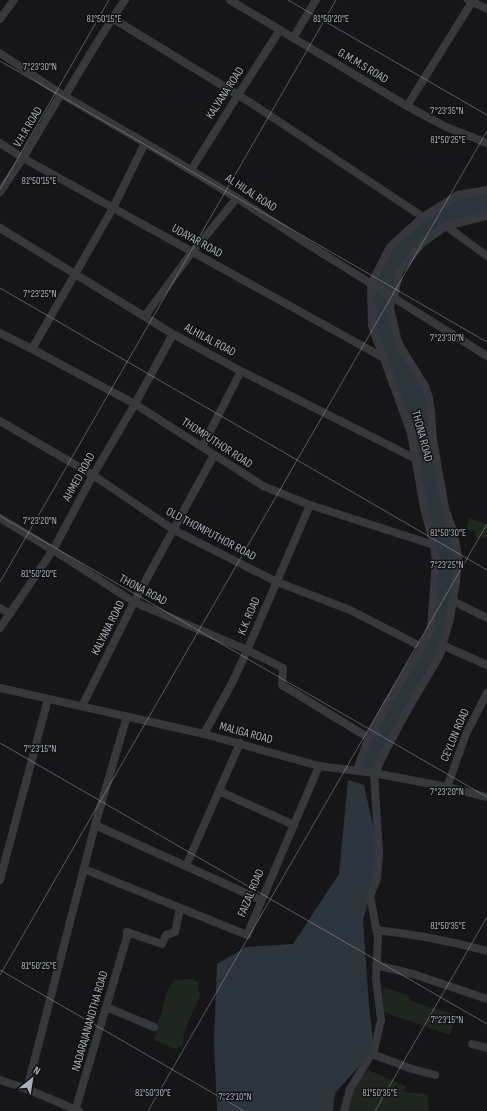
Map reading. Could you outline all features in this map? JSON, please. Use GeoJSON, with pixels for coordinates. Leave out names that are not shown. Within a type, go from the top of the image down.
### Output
{"type":"FeatureCollection","features":[{"type":"Feature","properties":{"kind":"street"},"geometry":{"type":"LineString","coordinates":[[0,19],[14,0]]}},
{"type":"Feature","properties":{"kind":"street"},"geometry":{"type":"LineString","coordinates":[[63,95],[124,0]]}},
{"type":"Feature","properties":{"kind":"street","name":"G.M.M.S ROAD"},"geometry":{"type":"LineString","coordinates":[[230,0],[407,106],[444,126],[487,143]]}},
{"type":"Feature","properties":{"kind":"street"},"geometry":{"type":"LineString","coordinates":[[293,38],[316,0]]}},
{"type":"Feature","properties":{"kind":"street"},"geometry":{"type":"LineString","coordinates":[[407,106],[470,1],[487,9]]}},
{"type":"Feature","properties":{"kind":"street"},"geometry":{"type":"LineString","coordinates":[[112,18],[238,95],[423,217]]}},
{"type":"Feature","properties":{"kind":"street","name":"KALYANA ROAD"},"geometry":{"type":"LineString","coordinates":[[191,170],[280,30]]}},
{"type":"Feature","properties":{"kind":"street","name":"AL HILAL ROAD"},"geometry":{"type":"LineString","coordinates":[[0,54],[63,95],[237,198],[298,238],[487,356]]}},
{"type":"Feature","properties":{"kind":"street","name":"V.H.R ROAD"},"geometry":{"type":"LineString","coordinates":[[0,192],[63,95]]}},
{"type":"Feature","properties":{"kind":"street","name":"UDAYAR ROAD"},"geometry":{"type":"LineString","coordinates":[[0,143],[23,158],[384,358]]}},
{"type":"Feature","properties":{"kind":"street"},"geometry":{"type":"LineString","coordinates":[[32,349],[113,208],[146,143]]}},
{"type":"Feature","properties":{"kind":"street","name":"THONA ROAD"},"geometry":{"type":"LineString","coordinates":[[357,770],[369,738],[432,627],[436,561],[434,545],[424,508],[411,433],[372,326],[371,284],[390,247],[423,217],[458,195],[487,190]]}},
{"type":"Feature","properties":{"kind":"street"},"geometry":{"type":"LineString","coordinates":[[144,316],[192,252],[237,198]]}},
{"type":"Feature","properties":{"kind":"street"},"geometry":{"type":"LineString","coordinates":[[344,1111],[350,1089],[374,1050],[381,1020],[376,978],[378,937],[370,896],[377,879],[379,853],[375,773],[385,750],[441,652],[450,619],[458,558],[454,534],[445,508],[433,440],[432,411],[429,398],[424,386],[396,338],[390,308],[399,272],[422,243],[446,226],[487,216]]}},
{"type":"Feature","properties":{"kind":"street"},"geometry":{"type":"LineString","coordinates":[[446,226],[487,256]]}},
{"type":"Feature","properties":{"kind":"street","name":"ALHILAL ROAD"},"geometry":{"type":"LineString","coordinates":[[0,228],[173,334],[241,371],[416,459]]}},
{"type":"Feature","properties":{"kind":"street","name":"THOMPUTHOR ROAD"},"geometry":{"type":"LineString","coordinates":[[0,333],[135,404],[263,486],[310,505],[434,545]]}},
{"type":"Feature","properties":{"kind":"street","name":"AHMED ROAD"},"geometry":{"type":"LineString","coordinates":[[0,628],[53,550],[93,475],[135,404],[173,334]]}},
{"type":"Feature","properties":{"kind":"street"},"geometry":{"type":"LineString","coordinates":[[202,448],[241,371]]}},
{"type":"Feature","properties":{"kind":"street","name":"OLD THOMPUTHOR ROAD"},"geometry":{"type":"LineString","coordinates":[[0,421],[93,475],[174,530],[277,582],[350,610],[422,647]]}},
{"type":"Feature","properties":{"kind":"street","name":"KALYANA ROAD"},"geometry":{"type":"LineString","coordinates":[[82,706],[134,602],[214,455]]}},
{"type":"Feature","properties":{"kind":"street","name":"K.K. ROAD"},"geometry":{"type":"LineString","coordinates":[[204,734],[248,650],[310,505]]}},
{"type":"Feature","properties":{"kind":"street","name":"THONA ROAD"},"geometry":{"type":"LineString","coordinates":[[0,518],[134,602],[248,650],[283,668],[282,685],[369,738]]}},
{"type":"Feature","properties":{"kind":"street"},"geometry":{"type":"LineString","coordinates":[[452,601],[487,618]]}},
{"type":"Feature","properties":{"kind":"street"},"geometry":{"type":"LineString","coordinates":[[0,608],[10,614]]}},
{"type":"Feature","properties":{"kind":"street"},"geometry":{"type":"LineString","coordinates":[[442,645],[487,665]]}},
{"type":"Feature","properties":{"kind":"street","name":"MALIGA ROAD"},"geometry":{"type":"LineString","coordinates":[[0,688],[204,734],[319,766],[375,773],[487,797]]}},
{"type":"Feature","properties":{"kind":"street","name":"CEYLON ROAD"},"geometry":{"type":"LineString","coordinates":[[446,787],[466,734],[487,693]]}},
{"type":"Feature","properties":{"kind":"street"},"geometry":{"type":"LineString","coordinates":[[0,880],[48,699]]}},
{"type":"Feature","properties":{"kind":"street"},"geometry":{"type":"LineString","coordinates":[[27,1089],[95,825],[127,716]]}},
{"type":"Feature","properties":{"kind":"street"},"geometry":{"type":"LineString","coordinates":[[186,866],[240,743]]}},
{"type":"Feature","properties":{"kind":"street","name":"FAIZAL ROAD"},"geometry":{"type":"LineString","coordinates":[[84,870],[247,935],[319,766]]}},
{"type":"Feature","properties":{"kind":"street"},"geometry":{"type":"LineString","coordinates":[[219,791],[294,825]]}},
{"type":"Feature","properties":{"kind":"street"},"geometry":{"type":"LineString","coordinates":[[95,825],[261,900]]}},
{"type":"Feature","properties":{"kind":"street","name":"NADARAJANANDTHA ROAD"},"geometry":{"type":"LineString","coordinates":[[77,1111],[127,937],[127,932],[162,944],[166,935],[175,932],[180,908]]}},
{"type":"Feature","properties":{"kind":"street"},"geometry":{"type":"LineString","coordinates":[[376,930],[424,936],[459,943],[487,951]]}},
{"type":"Feature","properties":{"kind":"street"},"geometry":{"type":"LineString","coordinates":[[376,965],[413,974],[487,999]]}},
{"type":"Feature","properties":{"kind":"street"},"geometry":{"type":"LineString","coordinates":[[106,1007],[154,1027]]}},
{"type":"Feature","properties":{"kind":"street"},"geometry":{"type":"LineString","coordinates":[[472,1044],[487,1048]]}},
{"type":"Feature","properties":{"kind":"street"},"geometry":{"type":"LineString","coordinates":[[372,1054],[412,1069],[435,1075]]}},
{"type":"Feature","properties":{"kind":"street"},"geometry":{"type":"LineString","coordinates":[[0,1080],[27,1089],[77,1111]]}},
{"type":"Feature","properties":{"kind":"shaded area"},"geometry":{"type":"Polygon","coordinates":[[[487,193],[487,212],[456,220],[422,243],[393,280],[390,308],[399,347],[425,386],[457,559],[443,643],[375,772],[357,770],[369,738],[431,627],[436,560],[416,455],[372,326],[373,280],[388,250],[423,217],[455,196],[487,193]]]}},
{"type":"Feature","properties":{"kind":"shaded area"},"geometry":{"type":"Polygon","coordinates":[[[469,518],[487,525],[487,538],[475,538],[475,531],[466,530],[469,518]]]}},
{"type":"Feature","properties":{"kind":"shaded area"},"geometry":{"type":"Polygon","coordinates":[[[348,780],[364,785],[379,853],[373,884],[363,921],[374,1050],[335,1093],[333,1111],[217,1111],[214,1042],[217,964],[246,947],[293,944],[339,874],[348,780]]]}},
{"type":"Feature","properties":{"kind":"shaded area"},"geometry":{"type":"Polygon","coordinates":[[[191,979],[198,982],[200,996],[184,1032],[183,1045],[175,1049],[154,1040],[167,991],[174,980],[191,979]]]}},
{"type":"Feature","properties":{"kind":"shaded area"},"geometry":{"type":"Polygon","coordinates":[[[383,987],[408,995],[410,1001],[456,1015],[450,1035],[383,1012],[383,987]]]}},
{"type":"Feature","properties":{"kind":"shaded area"},"geometry":{"type":"Polygon","coordinates":[[[368,1070],[406,1086],[404,1092],[427,1094],[429,1111],[346,1111],[350,1089],[368,1070]]]}}]}
